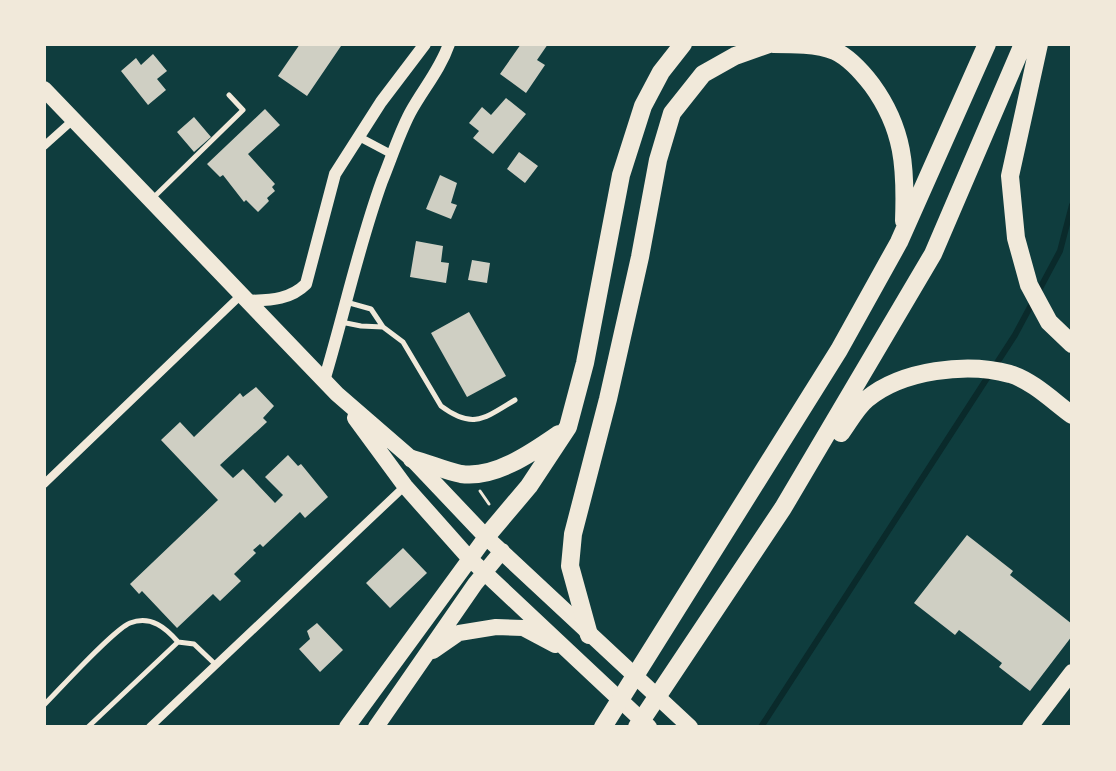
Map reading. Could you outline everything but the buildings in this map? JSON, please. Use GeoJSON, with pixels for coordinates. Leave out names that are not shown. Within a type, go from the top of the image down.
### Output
{"type":"FeatureCollection","features":[{"type":"Feature","properties":{"kind":"highway"},"geometry":{"type":"LineString","coordinates":[[486,537],[529,486],[568,427],[585,363],[621,175],[643,106],[661,72],[683,44]]}},
{"type":"Feature","properties":{"kind":"highway"},"geometry":{"type":"LineString","coordinates":[[589,635],[570,566],[573,534],[608,399],[658,160],[672,113],[703,74],[735,56],[771,44],[795,44],[835,51],[860,69],[887,106],[902,148],[905,183],[903,233]]}},
{"type":"Feature","properties":{"kind":"highway"},"geometry":{"type":"LineString","coordinates":[[603,727],[839,350],[903,233],[987,44]]}},
{"type":"Feature","properties":{"kind":"highway"},"geometry":{"type":"LineString","coordinates":[[637,727],[783,508],[933,254],[1023,44]]}},
{"type":"Feature","properties":{"kind":"highway"},"geometry":{"type":"LineString","coordinates":[[1039,44],[1010,176],[1016,238],[1029,285],[1049,322],[1072,344]]}},
{"type":"Feature","properties":{"kind":"highway"},"geometry":{"type":"LineString","coordinates":[[783,508],[867,399],[906,377],[963,369],[1011,374],[1072,415]]}},
{"type":"Feature","properties":{"kind":"highway"},"geometry":{"type":"LineString","coordinates":[[412,459],[460,474],[480,474],[540,448],[568,427]]}},
{"type":"Feature","properties":{"kind":"main road"},"geometry":{"type":"LineString","coordinates":[[44,89],[337,394],[412,459],[486,537],[690,727]]}},
{"type":"Feature","properties":{"kind":"main road"},"geometry":{"type":"LineString","coordinates":[[337,394],[405,486],[469,558],[649,727]]}},
{"type":"Feature","properties":{"kind":"main road"},"geometry":{"type":"LineString","coordinates":[[347,727],[486,537]]}},
{"type":"Feature","properties":{"kind":"main road"},"geometry":{"type":"LineString","coordinates":[[376,727],[421,659],[502,551]]}},
{"type":"Feature","properties":{"kind":"main road"},"geometry":{"type":"LineString","coordinates":[[421,659],[459,633],[496,627],[523,628],[575,655]]}},
{"type":"Feature","properties":{"kind":"main road"},"geometry":{"type":"LineString","coordinates":[[1036,725],[1072,672]]}},
{"type":"Feature","properties":{"kind":"street"},"geometry":{"type":"LineString","coordinates":[[44,484],[245,298],[270,300],[289,296],[306,284],[335,174],[381,102],[425,44]]}},
{"type":"Feature","properties":{"kind":"street"},"geometry":{"type":"LineString","coordinates":[[324,381],[344,302],[393,155],[409,115],[443,62],[449,44]]}},
{"type":"Feature","properties":{"kind":"street"},"geometry":{"type":"LineString","coordinates":[[44,146],[73,120]]}},
{"type":"Feature","properties":{"kind":"street"},"geometry":{"type":"LineString","coordinates":[[359,137],[393,155]]}},
{"type":"Feature","properties":{"kind":"street"},"geometry":{"type":"LineString","coordinates":[[150,727],[405,486]]}},
{"type":"Feature","properties":{"kind":"lane"},"geometry":{"type":"LineString","coordinates":[[151,201],[243,110],[229,95]]}},
{"type":"Feature","properties":{"kind":"lane"},"geometry":{"type":"LineString","coordinates":[[344,302],[371,309],[383,327],[403,342],[441,406],[450,413],[463,419],[480,421],[515,400]]}},
{"type":"Feature","properties":{"kind":"lane"},"geometry":{"type":"LineString","coordinates":[[341,322],[383,327]]}},
{"type":"Feature","properties":{"kind":"lane"},"geometry":{"type":"LineString","coordinates":[[44,705],[110,639],[131,623],[159,623],[178,642],[194,644],[216,665]]}},
{"type":"Feature","properties":{"kind":"lane"},"geometry":{"type":"LineString","coordinates":[[88,727],[178,642]]}},
{"type":"Feature","properties":{"kind":"path"},"geometry":{"type":"LineString","coordinates":[[477,487],[489,504]]}},
{"type":"Feature","properties":{"kind":"path"},"geometry":{"type":"LineString","coordinates":[[477,502],[483,497]]}},
{"type":"Feature","properties":{"kind":"waterway"},"geometry":{"type":"LineString","coordinates":[[761,727],[1015,335],[1060,251],[1072,205]]}}]}
